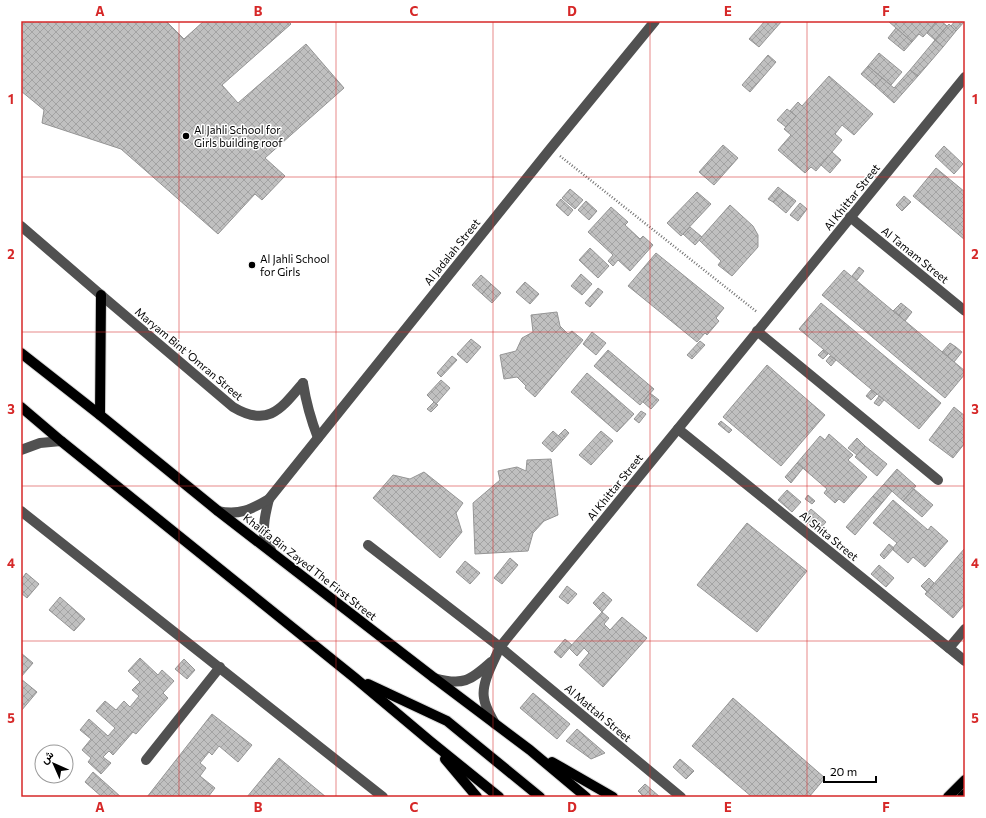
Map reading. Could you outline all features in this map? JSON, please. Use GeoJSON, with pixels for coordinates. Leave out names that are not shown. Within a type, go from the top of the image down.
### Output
{"type":"FeatureCollection","features":[{"type":"Feature","properties":{"kind":"main road"},"geometry":{"type":"LineString","coordinates":[[100,415],[101,296]]}},
{"type":"Feature","properties":{"kind":"main road","name":"Khalifa Bin Zayed The First Street"},"geometry":{"type":"LineString","coordinates":[[21,353],[218,511],[271,550],[433,677],[530,750],[586,797]]}},
{"type":"Feature","properties":{"kind":"main road"},"geometry":{"type":"LineString","coordinates":[[21,407],[499,797]]}},
{"type":"Feature","properties":{"kind":"main road"},"geometry":{"type":"LineString","coordinates":[[355,678],[447,721],[540,797]]}},
{"type":"Feature","properties":{"kind":"main road"},"geometry":{"type":"LineString","coordinates":[[430,741],[477,797]]}},
{"type":"Feature","properties":{"kind":"main road"},"geometry":{"type":"LineString","coordinates":[[530,750],[613,797]]}},
{"type":"Feature","properties":{"kind":"main road"},"geometry":{"type":"LineString","coordinates":[[948,797],[965,780]]}},
{"type":"Feature","properties":{"kind":"main road"},"geometry":{"type":"LineString","coordinates":[[962,797],[965,794]]}},
{"type":"Feature","properties":{"kind":"street","name":"Al Jadalah Street"},"geometry":{"type":"LineString","coordinates":[[218,511],[230,513],[244,511],[269,499],[655,21]]}},
{"type":"Feature","properties":{"kind":"street","name":"Al Khittar Street"},"geometry":{"type":"LineString","coordinates":[[496,725],[483,697],[487,676],[500,647],[965,77]]}},
{"type":"Feature","properties":{"kind":"street","name":"Al Tamam Street"},"geometry":{"type":"LineString","coordinates":[[850,217],[965,311]]}},
{"type":"Feature","properties":{"kind":"street","name":"Maryam Bint 'Omran Street"},"geometry":{"type":"LineString","coordinates":[[21,226],[101,296],[233,407],[245,414],[260,416],[274,413],[286,404],[303,383],[306,402],[318,438]]}},
{"type":"Feature","properties":{"kind":"street"},"geometry":{"type":"LineString","coordinates":[[757,332],[938,480]]}},
{"type":"Feature","properties":{"kind":"street","name":"Al Shita Street"},"geometry":{"type":"LineString","coordinates":[[678,429],[965,661]]}},
{"type":"Feature","properties":{"kind":"street"},"geometry":{"type":"LineString","coordinates":[[21,450],[40,443],[61,441]]}},
{"type":"Feature","properties":{"kind":"street","name":"Al Jadalah Street"},"geometry":{"type":"LineString","coordinates":[[269,499],[264,526],[265,540],[271,550]]}},
{"type":"Feature","properties":{"kind":"street"},"geometry":{"type":"LineString","coordinates":[[21,511],[383,797]]}},
{"type":"Feature","properties":{"kind":"street","name":"Al Mattah Street"},"geometry":{"type":"LineString","coordinates":[[368,545],[500,647],[681,797]]}},
{"type":"Feature","properties":{"kind":"street"},"geometry":{"type":"LineString","coordinates":[[949,648],[965,629]]}},
{"type":"Feature","properties":{"kind":"street"},"geometry":{"type":"LineString","coordinates":[[433,677],[449,682],[458,682],[470,679],[495,660]]}},
{"type":"Feature","properties":{"kind":"street"},"geometry":{"type":"LineString","coordinates":[[146,760],[220,667]]}},
{"type":"Feature","properties":{"kind":"path"},"geometry":{"type":"LineString","coordinates":[[551,148],[767,320]]}},
{"type":"Feature","properties":{"kind":"building","name":"Al Jahli School for Girls building roof"},"geometry":{"type":"Polygon","coordinates":[[[21,21],[169,21],[167,22],[184,39],[204,21],[288,21],[291,24],[222,85],[238,103],[306,44],[344,88],[265,158],[285,176],[262,200],[255,194],[218,234],[121,149],[42,123],[44,110],[21,91],[21,21]]]}},
{"type":"Feature","properties":{"kind":"building"},"geometry":{"type":"Polygon","coordinates":[[[765,21],[782,21],[759,47],[749,39],[765,21]]]}},
{"type":"Feature","properties":{"kind":"building"},"geometry":{"type":"Polygon","coordinates":[[[888,21],[937,21],[923,37],[919,34],[912,42],[888,21]]]}},
{"type":"Feature","properties":{"kind":"building"},"geometry":{"type":"Polygon","coordinates":[[[937,21],[941,21],[947,26],[935,40],[927,33],[937,21]]]}},
{"type":"Feature","properties":{"kind":"building"},"geometry":{"type":"Polygon","coordinates":[[[955,21],[965,21],[956,31],[951,26],[955,21]]]}},
{"type":"Feature","properties":{"kind":"building"},"geometry":{"type":"Polygon","coordinates":[[[949,24],[956,31],[943,47],[935,40],[949,24]]]}},
{"type":"Feature","properties":{"kind":"building"},"geometry":{"type":"Polygon","coordinates":[[[896,28],[912,42],[904,51],[888,38],[896,28]]]}},
{"type":"Feature","properties":{"kind":"building"},"geometry":{"type":"Polygon","coordinates":[[[935,40],[943,47],[918,76],[910,70],[935,40]]]}},
{"type":"Feature","properties":{"kind":"building"},"geometry":{"type":"Polygon","coordinates":[[[879,53],[902,72],[891,85],[868,66],[879,53]]]}},
{"type":"Feature","properties":{"kind":"building"},"geometry":{"type":"Polygon","coordinates":[[[768,55],[776,62],[750,92],[742,85],[768,55]]]}},
{"type":"Feature","properties":{"kind":"building"},"geometry":{"type":"Polygon","coordinates":[[[868,66],[882,78],[875,86],[861,74],[868,66]]]}},
{"type":"Feature","properties":{"kind":"building"},"geometry":{"type":"Polygon","coordinates":[[[910,70],[918,76],[894,103],[875,86],[882,78],[894,88],[910,70]]]}},
{"type":"Feature","properties":{"kind":"building"},"geometry":{"type":"Polygon","coordinates":[[[829,76],[873,114],[854,135],[842,125],[835,134],[842,140],[816,171],[811,167],[805,173],[778,150],[791,135],[784,129],[796,116],[790,111],[798,102],[802,106],[829,76]]]}},
{"type":"Feature","properties":{"kind":"building"},"geometry":{"type":"Polygon","coordinates":[[[787,109],[796,116],[786,127],[777,120],[787,109]]]}},
{"type":"Feature","properties":{"kind":"building"},"geometry":{"type":"Polygon","coordinates":[[[723,145],[738,158],[714,185],[699,172],[723,145]]]}},
{"type":"Feature","properties":{"kind":"building"},"geometry":{"type":"Polygon","coordinates":[[[944,146],[963,164],[954,174],[935,156],[944,146]]]}},
{"type":"Feature","properties":{"kind":"building"},"geometry":{"type":"Polygon","coordinates":[[[832,152],[841,160],[830,173],[821,165],[832,152]]]}},
{"type":"Feature","properties":{"kind":"building"},"geometry":{"type":"Polygon","coordinates":[[[936,168],[965,192],[965,240],[913,196],[936,168]]]}},
{"type":"Feature","properties":{"kind":"building"},"geometry":{"type":"Polygon","coordinates":[[[778,187],[783,191],[773,202],[768,199],[778,187]]]}},
{"type":"Feature","properties":{"kind":"building"},"geometry":{"type":"Polygon","coordinates":[[[570,189],[583,200],[575,209],[562,198],[570,189]]]}},
{"type":"Feature","properties":{"kind":"building"},"geometry":{"type":"Polygon","coordinates":[[[783,191],[796,201],[786,213],[773,202],[783,191]]]}},
{"type":"Feature","properties":{"kind":"building"},"geometry":{"type":"Polygon","coordinates":[[[697,192],[711,204],[681,236],[667,223],[697,192]]]}},
{"type":"Feature","properties":{"kind":"building"},"geometry":{"type":"Polygon","coordinates":[[[904,196],[911,202],[902,211],[896,205],[904,196]]]}},
{"type":"Feature","properties":{"kind":"building"},"geometry":{"type":"Polygon","coordinates":[[[561,199],[573,210],[568,216],[556,205],[561,199]]]}},
{"type":"Feature","properties":{"kind":"building"},"geometry":{"type":"Polygon","coordinates":[[[586,201],[597,211],[589,220],[578,210],[586,201]]]}},
{"type":"Feature","properties":{"kind":"building"},"geometry":{"type":"Polygon","coordinates":[[[800,203],[807,209],[798,221],[790,215],[800,203]]]}},
{"type":"Feature","properties":{"kind":"building"},"geometry":{"type":"Polygon","coordinates":[[[730,205],[753,226],[758,235],[758,247],[732,276],[718,265],[721,261],[699,240],[730,205]]]}},
{"type":"Feature","properties":{"kind":"building"},"geometry":{"type":"Polygon","coordinates":[[[611,207],[628,222],[625,225],[640,239],[643,236],[653,245],[630,271],[618,260],[613,266],[608,261],[613,255],[588,232],[611,207]]]}},
{"type":"Feature","properties":{"kind":"building"},"geometry":{"type":"Polygon","coordinates":[[[690,227],[702,237],[695,245],[683,234],[690,227]]]}},
{"type":"Feature","properties":{"kind":"building"},"geometry":{"type":"Polygon","coordinates":[[[590,248],[609,266],[598,278],[579,260],[590,248]]]}},
{"type":"Feature","properties":{"kind":"building"},"geometry":{"type":"Polygon","coordinates":[[[656,253],[724,308],[716,318],[719,321],[707,335],[705,333],[697,342],[628,286],[656,253]]]}},
{"type":"Feature","properties":{"kind":"building"},"geometry":{"type":"Polygon","coordinates":[[[859,267],[864,271],[857,280],[852,276],[859,267]]]}},
{"type":"Feature","properties":{"kind":"building"},"geometry":{"type":"Polygon","coordinates":[[[844,270],[965,371],[965,374],[945,398],[822,295],[844,270]]]}},
{"type":"Feature","properties":{"kind":"building"},"geometry":{"type":"Polygon","coordinates":[[[581,274],[592,284],[582,295],[571,286],[581,274]]]}},
{"type":"Feature","properties":{"kind":"building"},"geometry":{"type":"Polygon","coordinates":[[[481,275],[491,284],[482,294],[472,285],[481,275]]]}},
{"type":"Feature","properties":{"kind":"building"},"geometry":{"type":"Polygon","coordinates":[[[525,282],[539,294],[530,304],[516,292],[525,282]]]}},
{"type":"Feature","properties":{"kind":"building"},"geometry":{"type":"Polygon","coordinates":[[[491,284],[501,293],[492,303],[482,294],[491,284]]]}},
{"type":"Feature","properties":{"kind":"building"},"geometry":{"type":"Polygon","coordinates":[[[598,288],[603,292],[590,307],[585,303],[598,288]]]}},
{"type":"Feature","properties":{"kind":"building"},"geometry":{"type":"Polygon","coordinates":[[[821,303],[941,403],[919,429],[799,329],[821,303]]]}},
{"type":"Feature","properties":{"kind":"building"},"geometry":{"type":"Polygon","coordinates":[[[901,303],[906,307],[899,315],[893,311],[901,303]]]}},
{"type":"Feature","properties":{"kind":"building"},"geometry":{"type":"Polygon","coordinates":[[[906,307],[912,312],[905,321],[899,315],[906,307]]]}},
{"type":"Feature","properties":{"kind":"building"},"geometry":{"type":"Polygon","coordinates":[[[557,312],[560,326],[568,334],[572,331],[583,340],[535,397],[525,388],[526,386],[517,377],[504,379],[500,355],[516,351],[522,338],[533,332],[531,315],[557,312]]]}},
{"type":"Feature","properties":{"kind":"building"},"geometry":{"type":"Polygon","coordinates":[[[592,332],[606,343],[596,355],[583,344],[592,332]]]}},
{"type":"Feature","properties":{"kind":"building"},"geometry":{"type":"Polygon","coordinates":[[[471,339],[481,347],[467,363],[457,354],[471,339]]]}},
{"type":"Feature","properties":{"kind":"building"},"geometry":{"type":"Polygon","coordinates":[[[700,341],[705,345],[692,359],[687,355],[700,341]]]}},
{"type":"Feature","properties":{"kind":"building"},"geometry":{"type":"Polygon","coordinates":[[[950,343],[956,347],[947,356],[942,352],[950,343]]]}},
{"type":"Feature","properties":{"kind":"building"},"geometry":{"type":"Polygon","coordinates":[[[956,347],[962,352],[954,362],[947,356],[956,347]]]}},
{"type":"Feature","properties":{"kind":"building"},"geometry":{"type":"Polygon","coordinates":[[[608,350],[654,389],[640,405],[594,366],[608,350]]]}},
{"type":"Feature","properties":{"kind":"building"},"geometry":{"type":"Polygon","coordinates":[[[823,350],[828,354],[823,359],[818,355],[823,350]]]}},
{"type":"Feature","properties":{"kind":"building"},"geometry":{"type":"Polygon","coordinates":[[[452,356],[457,360],[441,377],[437,373],[452,356]]]}},
{"type":"Feature","properties":{"kind":"building"},"geometry":{"type":"Polygon","coordinates":[[[830,356],[836,360],[831,366],[826,361],[830,356]]]}},
{"type":"Feature","properties":{"kind":"building"},"geometry":{"type":"Polygon","coordinates":[[[767,365],[825,415],[781,466],[723,417],[767,365]]]}},
{"type":"Feature","properties":{"kind":"building"},"geometry":{"type":"Polygon","coordinates":[[[587,373],[634,414],[617,432],[571,392],[587,373]]]}},
{"type":"Feature","properties":{"kind":"building"},"geometry":{"type":"Polygon","coordinates":[[[441,380],[450,388],[436,404],[427,395],[441,380]]]}},
{"type":"Feature","properties":{"kind":"building"},"geometry":{"type":"Polygon","coordinates":[[[871,390],[877,394],[871,400],[866,396],[871,390]]]}},
{"type":"Feature","properties":{"kind":"building"},"geometry":{"type":"Polygon","coordinates":[[[650,393],[659,400],[651,409],[643,402],[650,393]]]}},
{"type":"Feature","properties":{"kind":"building"},"geometry":{"type":"Polygon","coordinates":[[[879,396],[884,400],[879,406],[874,403],[879,396]]]}},
{"type":"Feature","properties":{"kind":"building"},"geometry":{"type":"Polygon","coordinates":[[[434,402],[438,405],[431,412],[427,409],[434,402]]]}},
{"type":"Feature","properties":{"kind":"building"},"geometry":{"type":"Polygon","coordinates":[[[954,407],[965,416],[965,443],[953,458],[929,440],[954,407]]]}},
{"type":"Feature","properties":{"kind":"building"},"geometry":{"type":"Polygon","coordinates":[[[641,411],[646,414],[639,423],[634,419],[641,411]]]}},
{"type":"Feature","properties":{"kind":"building"},"geometry":{"type":"Polygon","coordinates":[[[721,421],[732,430],[729,433],[718,424],[721,421]]]}},
{"type":"Feature","properties":{"kind":"building"},"geometry":{"type":"Polygon","coordinates":[[[565,429],[569,433],[563,440],[558,436],[565,429]]]}},
{"type":"Feature","properties":{"kind":"building"},"geometry":{"type":"Polygon","coordinates":[[[553,431],[563,440],[552,452],[542,443],[553,431]]]}},
{"type":"Feature","properties":{"kind":"building"},"geometry":{"type":"Polygon","coordinates":[[[601,431],[613,441],[591,465],[579,455],[601,431]]]}},
{"type":"Feature","properties":{"kind":"building"},"geometry":{"type":"Polygon","coordinates":[[[829,434],[853,455],[848,460],[867,477],[844,503],[839,499],[835,503],[824,493],[827,489],[797,463],[820,436],[825,440],[829,434]]]}},
{"type":"Feature","properties":{"kind":"building"},"geometry":{"type":"Polygon","coordinates":[[[857,438],[865,446],[857,455],[848,448],[857,438]]]}},
{"type":"Feature","properties":{"kind":"building"},"geometry":{"type":"Polygon","coordinates":[[[865,446],[887,464],[877,476],[855,457],[865,446]]]}},
{"type":"Feature","properties":{"kind":"building"},"geometry":{"type":"Polygon","coordinates":[[[551,459],[558,515],[544,521],[533,533],[528,551],[475,554],[473,503],[500,480],[498,471],[517,467],[526,471],[527,460],[551,459]]]}},
{"type":"Feature","properties":{"kind":"building"},"geometry":{"type":"Polygon","coordinates":[[[797,463],[803,468],[791,483],[785,477],[797,463]]]}},
{"type":"Feature","properties":{"kind":"building"},"geometry":{"type":"Polygon","coordinates":[[[897,469],[916,486],[903,501],[884,484],[897,469]]]}},
{"type":"Feature","properties":{"kind":"building"},"geometry":{"type":"Polygon","coordinates":[[[424,472],[463,503],[456,513],[462,532],[440,558],[373,498],[393,475],[410,479],[424,472]]]}},
{"type":"Feature","properties":{"kind":"building"},"geometry":{"type":"Polygon","coordinates":[[[884,484],[892,491],[882,503],[873,496],[884,484]]]}},
{"type":"Feature","properties":{"kind":"building"},"geometry":{"type":"Polygon","coordinates":[[[914,489],[933,505],[922,517],[903,501],[914,489]]]}},
{"type":"Feature","properties":{"kind":"building"},"geometry":{"type":"Polygon","coordinates":[[[787,490],[801,502],[792,512],[778,500],[787,490]]]}},
{"type":"Feature","properties":{"kind":"building"},"geometry":{"type":"Polygon","coordinates":[[[808,495],[815,501],[812,504],[805,499],[808,495]]]}},
{"type":"Feature","properties":{"kind":"building"},"geometry":{"type":"Polygon","coordinates":[[[873,496],[882,503],[855,535],[846,527],[873,496]]]}},
{"type":"Feature","properties":{"kind":"building"},"geometry":{"type":"Polygon","coordinates":[[[893,500],[928,530],[931,526],[948,541],[925,567],[913,557],[908,563],[892,549],[897,543],[873,523],[893,500]]]}},
{"type":"Feature","properties":{"kind":"building"},"geometry":{"type":"Polygon","coordinates":[[[811,509],[826,522],[817,532],[803,519],[811,509]]]}},
{"type":"Feature","properties":{"kind":"building"},"geometry":{"type":"Polygon","coordinates":[[[747,523],[807,571],[757,632],[697,585],[747,523]]]}},
{"type":"Feature","properties":{"kind":"building"},"geometry":{"type":"Polygon","coordinates":[[[889,544],[894,548],[884,559],[880,555],[889,544]]]}},
{"type":"Feature","properties":{"kind":"building"},"geometry":{"type":"Polygon","coordinates":[[[965,548],[965,604],[953,618],[925,594],[965,548]]]}},
{"type":"Feature","properties":{"kind":"building"},"geometry":{"type":"Polygon","coordinates":[[[510,558],[518,565],[502,584],[494,578],[510,558]]]}},
{"type":"Feature","properties":{"kind":"building"},"geometry":{"type":"Polygon","coordinates":[[[465,561],[480,573],[470,584],[456,572],[465,561]]]}},
{"type":"Feature","properties":{"kind":"building"},"geometry":{"type":"Polygon","coordinates":[[[879,565],[894,578],[886,587],[871,574],[879,565]]]}},
{"type":"Feature","properties":{"kind":"building"},"geometry":{"type":"Polygon","coordinates":[[[26,573],[39,584],[27,598],[21,593],[21,580],[26,573]]]}},
{"type":"Feature","properties":{"kind":"building"},"geometry":{"type":"Polygon","coordinates":[[[929,578],[934,583],[927,592],[921,586],[929,578]]]}},
{"type":"Feature","properties":{"kind":"building"},"geometry":{"type":"Polygon","coordinates":[[[567,586],[577,594],[568,604],[559,597],[567,586]]]}},
{"type":"Feature","properties":{"kind":"building"},"geometry":{"type":"Polygon","coordinates":[[[603,592],[612,600],[602,612],[593,603],[603,592]]]}},
{"type":"Feature","properties":{"kind":"building"},"geometry":{"type":"Polygon","coordinates":[[[60,597],[85,619],[74,631],[49,610],[60,597]]]}},
{"type":"Feature","properties":{"kind":"building"},"geometry":{"type":"Polygon","coordinates":[[[602,612],[609,618],[604,624],[610,630],[622,617],[647,638],[603,687],[579,665],[589,653],[584,648],[577,656],[569,648],[602,612]]]}},
{"type":"Feature","properties":{"kind":"building"},"geometry":{"type":"Polygon","coordinates":[[[565,639],[572,645],[561,658],[554,652],[565,639]]]}},
{"type":"Feature","properties":{"kind":"building"},"geometry":{"type":"Polygon","coordinates":[[[21,653],[33,663],[21,677],[21,653]]]}},
{"type":"Feature","properties":{"kind":"building"},"geometry":{"type":"Polygon","coordinates":[[[140,658],[158,675],[162,670],[174,681],[163,693],[168,698],[136,734],[133,732],[113,755],[109,751],[103,757],[111,763],[101,774],[88,762],[91,758],[82,750],[91,739],[80,730],[89,719],[108,736],[115,728],[96,711],[105,701],[116,710],[124,701],[130,707],[139,696],[132,690],[140,682],[128,671],[140,658]]]}},
{"type":"Feature","properties":{"kind":"building"},"geometry":{"type":"Polygon","coordinates":[[[184,659],[195,670],[187,679],[175,669],[184,659]]]}},
{"type":"Feature","properties":{"kind":"building"},"geometry":{"type":"Polygon","coordinates":[[[21,679],[37,692],[21,711],[21,679]]]}},
{"type":"Feature","properties":{"kind":"building"},"geometry":{"type":"Polygon","coordinates":[[[533,693],[570,724],[557,739],[520,708],[533,693]]]}},
{"type":"Feature","properties":{"kind":"building"},"geometry":{"type":"Polygon","coordinates":[[[733,698],[825,778],[809,797],[752,797],[692,746],[733,698]]]}},
{"type":"Feature","properties":{"kind":"building"},"geometry":{"type":"Polygon","coordinates":[[[212,714],[252,745],[238,762],[219,746],[212,755],[209,752],[200,763],[206,768],[200,776],[215,788],[208,797],[147,797],[212,714]]]}},
{"type":"Feature","properties":{"kind":"building"},"geometry":{"type":"Polygon","coordinates":[[[577,729],[605,753],[591,759],[566,741],[577,729]]]}},
{"type":"Feature","properties":{"kind":"building"},"geometry":{"type":"Polygon","coordinates":[[[279,758],[326,797],[247,797],[279,758]]]}},
{"type":"Feature","properties":{"kind":"building"},"geometry":{"type":"Polygon","coordinates":[[[680,759],[694,771],[686,779],[673,767],[680,759]]]}},
{"type":"Feature","properties":{"kind":"building"},"geometry":{"type":"Polygon","coordinates":[[[93,772],[121,797],[102,797],[85,782],[93,772]]]}},
{"type":"Feature","properties":{"kind":"building"},"geometry":{"type":"Polygon","coordinates":[[[645,784],[660,797],[644,797],[638,791],[645,784]]]}},
{"type":"Feature","properties":{"kind":"place","name":"Al Jahli School for Girls building roof"},"geometry":{"type":"Point","coordinates":[186,136]}},
{"type":"Feature","properties":{"kind":"place","name":"Al Jahli School for Girls"},"geometry":{"type":"Point","coordinates":[252,265]}}]}
